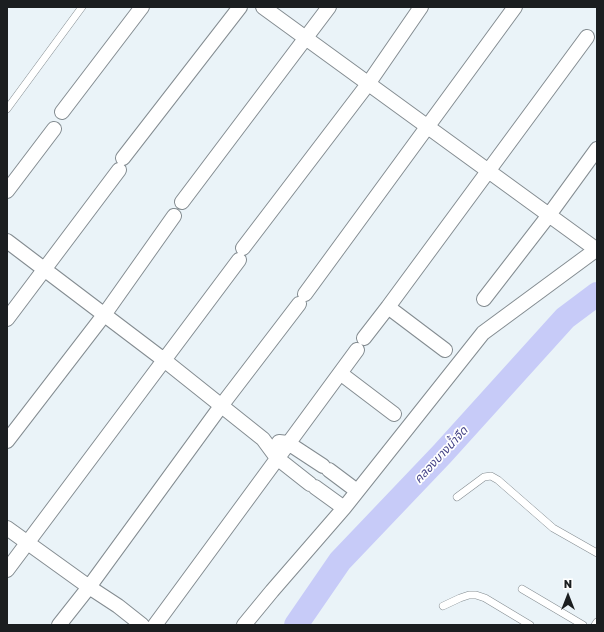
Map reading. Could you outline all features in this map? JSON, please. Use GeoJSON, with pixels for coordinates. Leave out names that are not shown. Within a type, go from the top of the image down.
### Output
{"type":"FeatureCollection","features":[{"type":"Feature","properties":{"kind":"street"},"geometry":{"type":"LineString","coordinates":[[62,112],[142,7]]}},
{"type":"Feature","properties":{"kind":"street"},"geometry":{"type":"LineString","coordinates":[[7,319],[121,164],[240,7]]}},
{"type":"Feature","properties":{"kind":"street"},"geometry":{"type":"LineString","coordinates":[[244,625],[344,508],[483,333],[597,249],[263,7]]}},
{"type":"Feature","properties":{"kind":"street"},"geometry":{"type":"LineString","coordinates":[[182,202],[329,7]]}},
{"type":"Feature","properties":{"kind":"street"},"geometry":{"type":"LineString","coordinates":[[7,570],[368,84],[421,7]]}},
{"type":"Feature","properties":{"kind":"street"},"geometry":{"type":"LineString","coordinates":[[59,625],[89,587],[221,406],[302,299],[515,7]]}},
{"type":"Feature","properties":{"kind":"street"},"geometry":{"type":"LineString","coordinates":[[364,338],[587,37]]}},
{"type":"Feature","properties":{"kind":"street"},"geometry":{"type":"LineString","coordinates":[[7,191],[54,129]]}},
{"type":"Feature","properties":{"kind":"street"},"geometry":{"type":"LineString","coordinates":[[484,300],[597,149]]}},
{"type":"Feature","properties":{"kind":"street"},"geometry":{"type":"LineString","coordinates":[[7,441],[104,314],[174,216]]}},
{"type":"Feature","properties":{"kind":"street"},"geometry":{"type":"LineString","coordinates":[[7,241],[164,360],[263,439],[277,458],[344,508]]}},
{"type":"Feature","properties":{"kind":"street"},"geometry":{"type":"LineString","coordinates":[[388,307],[445,350]]}},
{"type":"Feature","properties":{"kind":"street"},"geometry":{"type":"LineString","coordinates":[[155,625],[357,350]]}},
{"type":"Feature","properties":{"kind":"street"},"geometry":{"type":"LineString","coordinates":[[340,373],[394,414]]}},
{"type":"Feature","properties":{"kind":"street"},"geometry":{"type":"LineString","coordinates":[[263,439],[288,443],[357,491]]}},
{"type":"Feature","properties":{"kind":"street"},"geometry":{"type":"LineString","coordinates":[[7,528],[118,606],[142,625]]}},
{"type":"Feature","properties":{"kind":"lane"},"geometry":{"type":"LineString","coordinates":[[7,109],[82,7]]}},
{"type":"Feature","properties":{"kind":"lane"},"geometry":{"type":"LineString","coordinates":[[458,497],[484,477],[491,476],[498,480],[553,528],[597,553]]}},
{"type":"Feature","properties":{"kind":"lane"},"geometry":{"type":"LineString","coordinates":[[522,588],[583,625]]}},
{"type":"Feature","properties":{"kind":"lane"},"geometry":{"type":"LineString","coordinates":[[443,606],[468,595],[476,595],[485,598],[530,625]]}},
{"type":"Feature","properties":{"kind":"waterway","name":"คลองบางน้ำจืด"},"geometry":{"type":"LineString","coordinates":[[296,625],[340,561],[442,454],[565,318],[597,294]]}}]}
